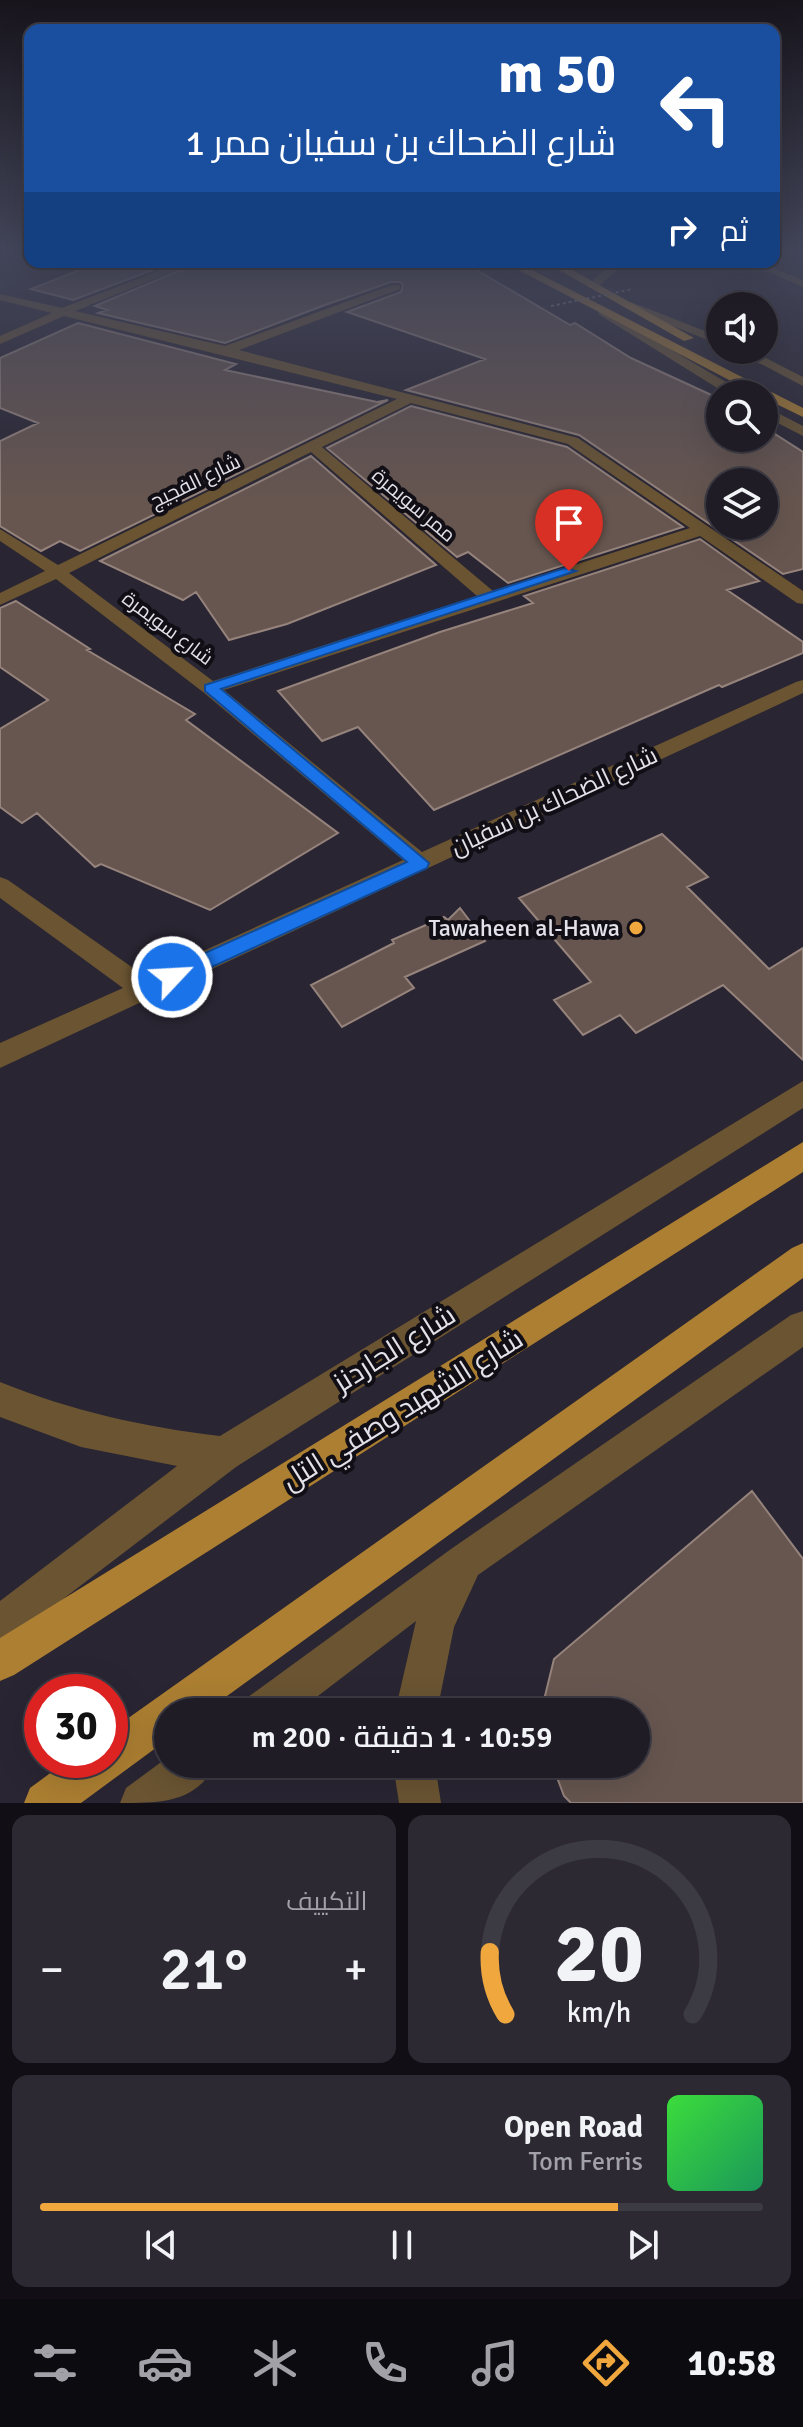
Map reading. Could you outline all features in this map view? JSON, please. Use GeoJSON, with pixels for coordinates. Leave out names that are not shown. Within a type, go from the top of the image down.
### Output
{"type":"FeatureCollection","features":[{"type":"Feature","properties":{"kind":"main road"},"geometry":{"type":"LineString","coordinates":[[648,335],[803,413]]}},
{"type":"Feature","properties":{"kind":"main road"},"geometry":{"type":"LineString","coordinates":[[684,335],[803,400]]}},
{"type":"Feature","properties":{"kind":"main road","name":"شارع الشهيد وصفي التل"},"geometry":{"type":"LineString","coordinates":[[0,1661],[803,1156]]}},
{"type":"Feature","properties":{"kind":"main road"},"geometry":{"type":"LineString","coordinates":[[191,1698],[803,1259]]}},
{"type":"Feature","properties":{"kind":"main road"},"geometry":{"type":"LineString","coordinates":[[128,1743],[154,1724]]}},
{"type":"Feature","properties":{"kind":"main road"},"geometry":{"type":"LineString","coordinates":[[45,1803],[79,1778]]}},
{"type":"Feature","properties":{"kind":"street"},"geometry":{"type":"LineString","coordinates":[[162,335],[573,441],[803,599]]}},
{"type":"Feature","properties":{"kind":"street"},"geometry":{"type":"LineString","coordinates":[[226,350],[266,335]]}},
{"type":"Feature","properties":{"kind":"street"},"geometry":{"type":"LineString","coordinates":[[640,335],[713,380]]}},
{"type":"Feature","properties":{"kind":"street"},"geometry":{"type":"LineString","coordinates":[[768,364],[803,382]]}},
{"type":"Feature","properties":{"kind":"street","name":"شارع الفجيج"},"geometry":{"type":"LineString","coordinates":[[0,600],[408,399]]}},
{"type":"Feature","properties":{"kind":"street"},"geometry":{"type":"LineString","coordinates":[[778,418],[803,432]]}},
{"type":"Feature","properties":{"kind":"street"},"geometry":{"type":"LineString","coordinates":[[778,432],[788,438],[803,440]]}},
{"type":"Feature","properties":{"kind":"street","name":"ممر سويمرة"},"geometry":{"type":"LineString","coordinates":[[312,446],[489,597]]}},
{"type":"Feature","properties":{"kind":"street","name":"شارع سويمرة"},"geometry":{"type":"LineString","coordinates":[[0,534],[57,572],[210,688],[704,529]]}},
{"type":"Feature","properties":{"kind":"street","name":"شارع الضحاك بن سفيان"},"geometry":{"type":"LineString","coordinates":[[0,1056],[803,686]]}},
{"type":"Feature","properties":{"kind":"street"},"geometry":{"type":"LineString","coordinates":[[210,688],[421,863]]}},
{"type":"Feature","properties":{"kind":"street"},"geometry":{"type":"LineString","coordinates":[[0,886],[144,989]]}},
{"type":"Feature","properties":{"kind":"street","name":"شارع الجاردنز"},"geometry":{"type":"LineString","coordinates":[[0,1626],[53,1582],[223,1454],[803,1093]]}},
{"type":"Feature","properties":{"kind":"street"},"geometry":{"type":"LineString","coordinates":[[282,1698],[464,1562],[803,1327]]}},
{"type":"Feature","properties":{"kind":"street"},"geometry":{"type":"LineString","coordinates":[[0,1399],[43,1420],[101,1437],[223,1454]]}},
{"type":"Feature","properties":{"kind":"street"},"geometry":{"type":"LineString","coordinates":[[419,1698],[435,1624],[464,1562]]}},
{"type":"Feature","properties":{"kind":"street"},"geometry":{"type":"LineString","coordinates":[[141,1803],[175,1778]]}},
{"type":"Feature","properties":{"kind":"street"},"geometry":{"type":"LineString","coordinates":[[416,1778],[420,1803]]}},
{"type":"Feature","properties":{"kind":"building"},"geometry":{"type":"Polygon","coordinates":[[[51,335],[125,335],[236,364],[225,370],[377,402],[388,400],[80,551],[60,541],[41,551],[0,526],[0,441],[38,423],[0,408],[0,358],[51,335]]]}},
{"type":"Feature","properties":{"kind":"building"},"geometry":{"type":"Polygon","coordinates":[[[192,335],[246,335],[225,343],[192,335]]]}},
{"type":"Feature","properties":{"kind":"building"},"geometry":{"type":"Polygon","coordinates":[[[415,335],[594,335],[631,358],[706,393],[706,452],[778,452],[778,436],[803,452],[803,569],[783,574],[733,540],[778,540],[778,468],[706,468],[706,522],[579,435],[406,390],[485,359],[415,335]]]}},
{"type":"Feature","properties":{"kind":"building"},"geometry":{"type":"Polygon","coordinates":[[[411,406],[567,447],[683,527],[508,583],[468,552],[457,557],[327,448],[411,406]]]}},
{"type":"Feature","properties":{"kind":"building"},"geometry":{"type":"Polygon","coordinates":[[[311,456],[436,565],[287,624],[229,640],[196,592],[183,600],[100,561],[311,456]]]}},
{"type":"Feature","properties":{"kind":"building"},"geometry":{"type":"Polygon","coordinates":[[[700,539],[759,581],[727,590],[803,642],[803,653],[722,687],[719,685],[434,810],[358,727],[322,741],[278,691],[440,632],[533,603],[524,596],[700,539]]]}},
{"type":"Feature","properties":{"kind":"building"},"geometry":{"type":"Polygon","coordinates":[[[16,601],[90,649],[87,650],[195,714],[186,720],[338,833],[210,910],[101,864],[95,867],[37,813],[22,823],[0,807],[0,729],[48,700],[0,667],[0,608],[16,601]]]}},
{"type":"Feature","properties":{"kind":"building","name":"Tawaheen al-Hawa"},"geometry":{"type":"Polygon","coordinates":[[[662,834],[708,877],[687,887],[769,969],[803,948],[803,1060],[723,985],[636,1033],[620,1015],[583,1035],[554,1000],[591,982],[519,898],[662,834]]]}},
{"type":"Feature","properties":{"kind":"building"},"geometry":{"type":"Polygon","coordinates":[[[460,908],[485,941],[405,977],[414,988],[342,1027],[311,985],[394,943],[392,940],[444,917],[448,920],[460,908]]]}},
{"type":"Feature","properties":{"kind":"building"},"geometry":{"type":"Polygon","coordinates":[[[752,1491],[803,1559],[803,1803],[571,1803],[564,1796],[557,1778],[650,1778],[650,1698],[544,1698],[554,1659],[752,1491]]]}},
{"type":"Feature","properties":{"kind":"place","name":"Tawaheen al-Hawa"},"geometry":{"type":"Point","coordinates":[636,928]}},
{"type":"Feature","properties":{"kind":"route"},"geometry":{"type":"LineString","coordinates":[[172,977],[421,863],[210,688],[569,571]]}}]}
